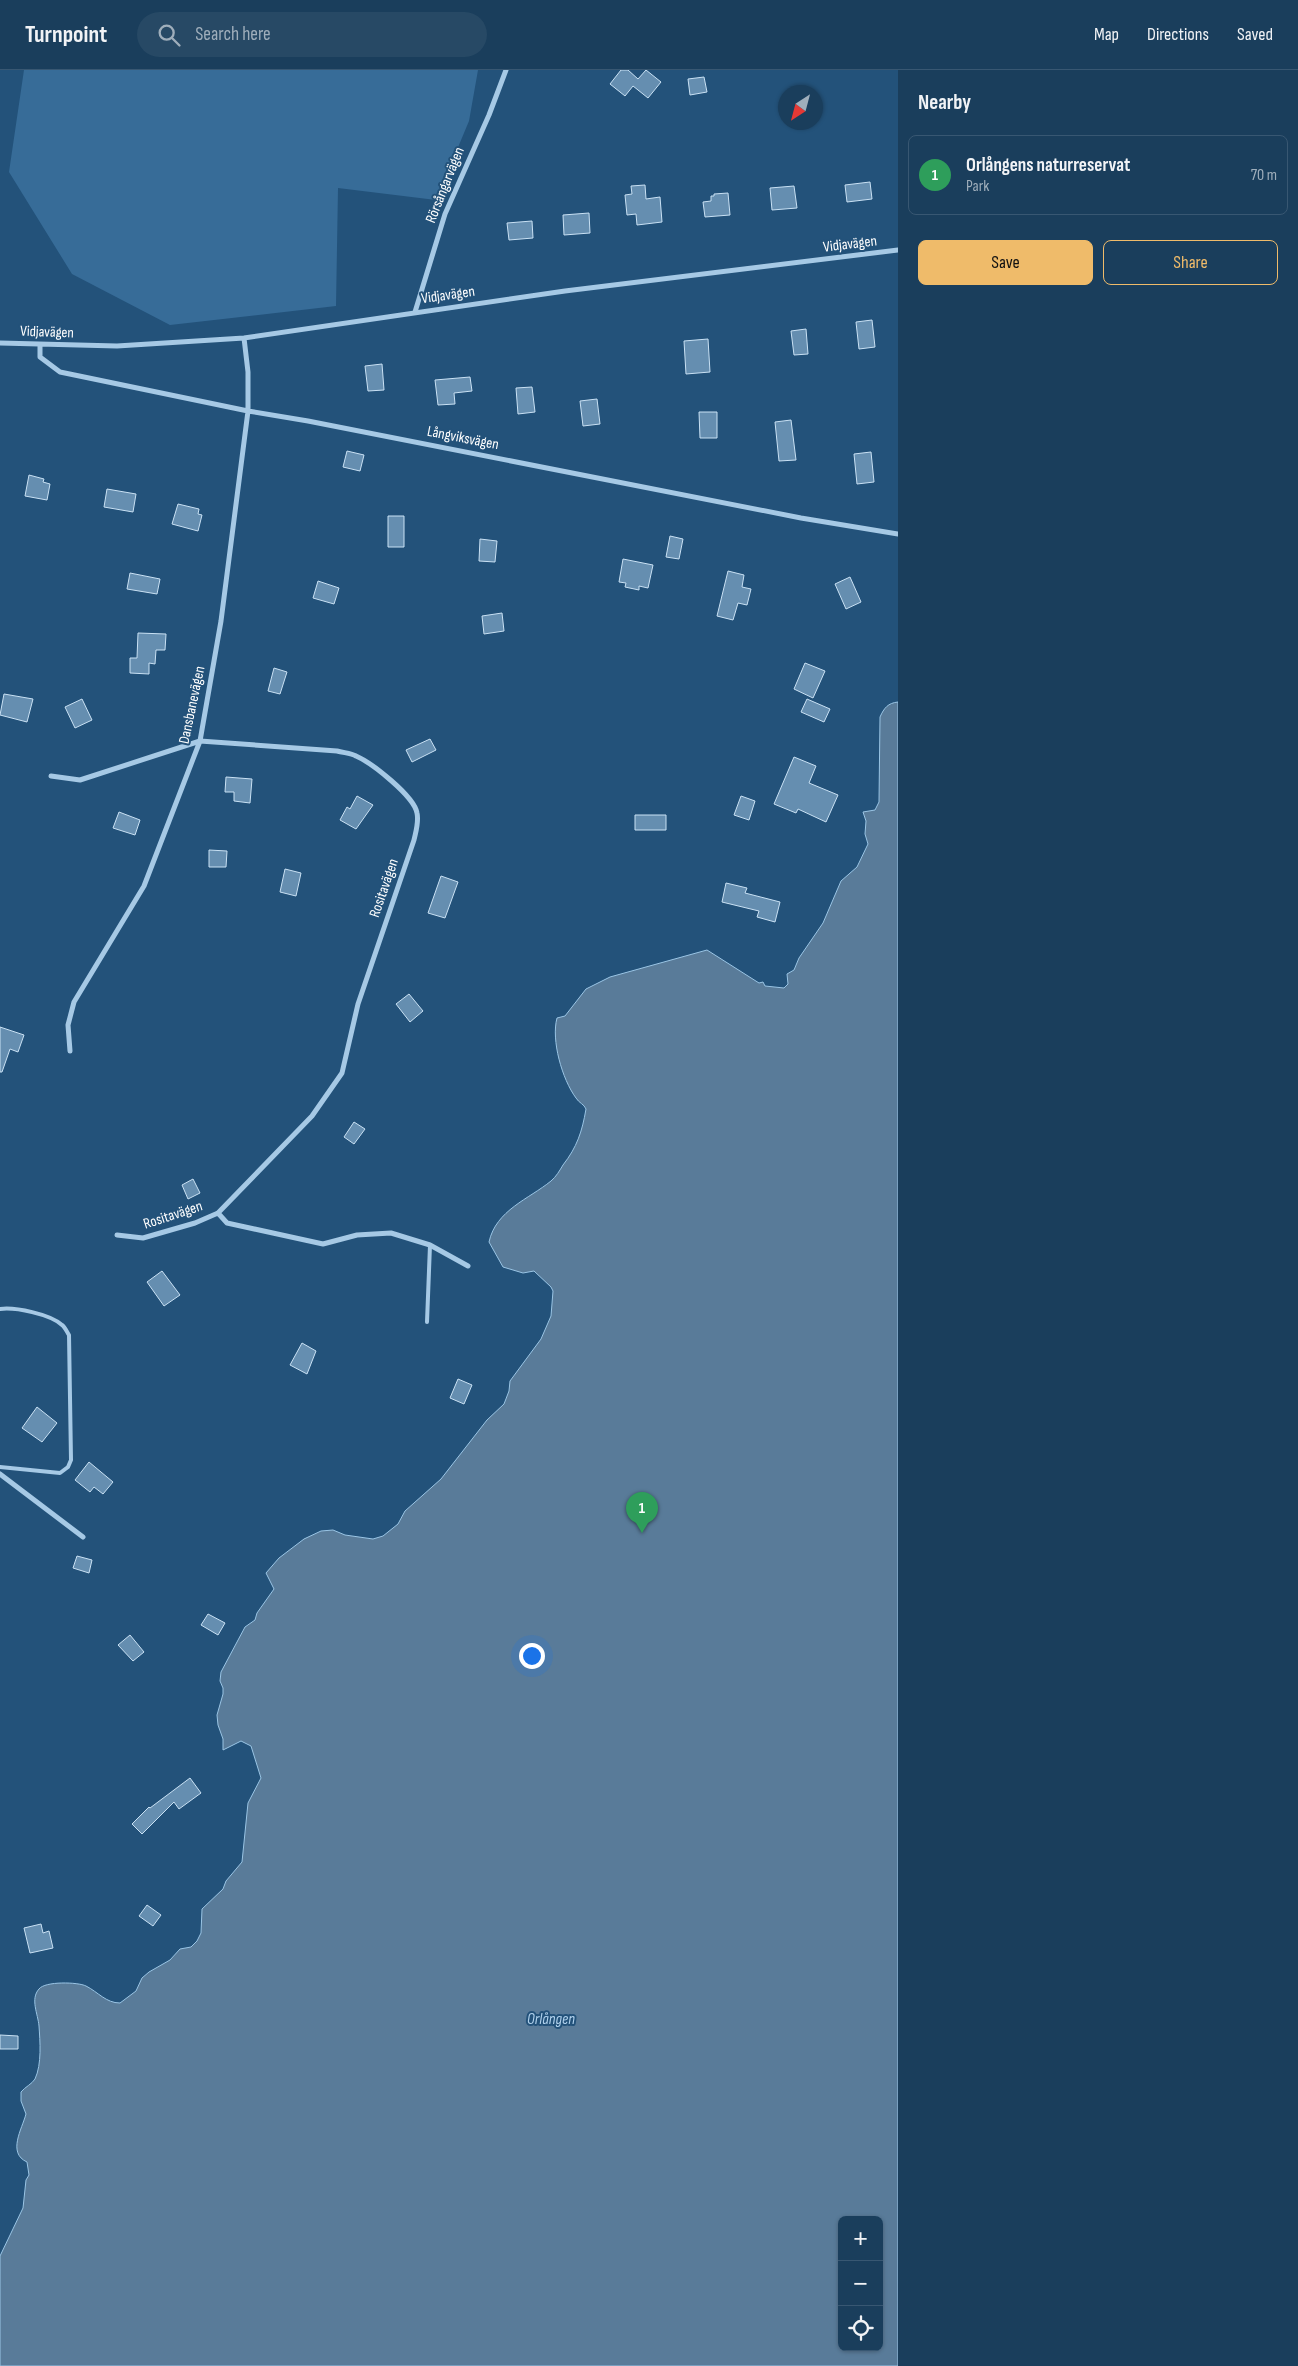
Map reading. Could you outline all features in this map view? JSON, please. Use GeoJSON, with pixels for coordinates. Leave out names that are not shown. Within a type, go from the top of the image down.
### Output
{"type":"FeatureCollection","features":[{"type":"Feature","properties":{"kind":"street","name":"Rörsångarvägen"},"geometry":{"type":"LineString","coordinates":[[415,312],[445,214],[489,115],[506,70]]}},
{"type":"Feature","properties":{"kind":"street","name":"Vidjavägen"},"geometry":{"type":"LineString","coordinates":[[0,343],[118,346],[244,338],[415,312],[686,275],[898,250]]}},
{"type":"Feature","properties":{"kind":"street","name":"Dansbanevägen"},"geometry":{"type":"LineString","coordinates":[[70,1051],[68,1025],[74,1002],[144,886],[200,740],[222,611],[248,411],[248,372],[244,338]]}},
{"type":"Feature","properties":{"kind":"street","name":"Långviksvägen"},"geometry":{"type":"LineString","coordinates":[[40,345],[40,357],[60,372],[248,411],[308,421],[801,518],[898,534]]}},
{"type":"Feature","properties":{"kind":"street","name":"Rositavägen"},"geometry":{"type":"LineString","coordinates":[[51,776],[80,780],[200,740],[338,751],[356,756],[372,766],[410,797],[417,812],[417,827],[414,840],[358,1004],[342,1073],[312,1116],[218,1213],[195,1223],[143,1238],[117,1235]]}},
{"type":"Feature","properties":{"kind":"street"},"geometry":{"type":"LineString","coordinates":[[218,1213],[227,1224],[323,1244],[357,1235],[391,1233],[430,1245],[468,1266]]}},
{"type":"Feature","properties":{"kind":"street"},"geometry":{"type":"LineString","coordinates":[[0,1474],[83,1537]]}},
{"type":"Feature","properties":{"kind":"lane"},"geometry":{"type":"LineString","coordinates":[[427,1322],[430,1245]]}},
{"type":"Feature","properties":{"kind":"lane"},"geometry":{"type":"LineString","coordinates":[[0,1309],[15,1308],[46,1317],[62,1324],[69,1335],[71,1460],[68,1467],[60,1473],[0,1467]]}},
{"type":"Feature","properties":{"kind":"shaded area"},"geometry":{"type":"Polygon","coordinates":[[[24,70],[478,70],[469,121],[436,200],[338,188],[336,306],[170,325],[72,274],[9,172],[24,70]]]}},
{"type":"Feature","properties":{"kind":"water","name":"Orlången"},"geometry":{"type":"Polygon","coordinates":[[[898,702],[898,2366],[0,2366],[0,2256],[23,2208],[26,2180],[29,2175],[27,2162],[21,2158],[17,2147],[19,2133],[26,2114],[21,2101],[21,2092],[35,2079],[40,2060],[39,2026],[35,2002],[36,1993],[42,1986],[62,1983],[76,1984],[86,1986],[110,2001],[120,2003],[136,1991],[142,1978],[149,1972],[170,1960],[180,1949],[191,1947],[197,1941],[201,1933],[202,1909],[223,1889],[226,1881],[242,1862],[248,1803],[261,1778],[251,1746],[241,1741],[223,1750],[223,1739],[217,1715],[223,1694],[220,1681],[221,1672],[245,1627],[255,1620],[257,1613],[274,1589],[266,1573],[279,1558],[304,1539],[321,1531],[333,1530],[345,1535],[373,1539],[383,1536],[398,1524],[405,1511],[441,1479],[487,1420],[504,1404],[509,1391],[510,1381],[541,1339],[551,1316],[553,1291],[551,1287],[534,1271],[523,1273],[503,1267],[489,1242],[493,1231],[506,1213],[555,1178],[572,1152],[581,1132],[586,1109],[577,1100],[562,1070],[555,1037],[557,1018],[565,1016],[586,989],[610,977],[707,950],[759,983],[763,982],[765,986],[784,988],[788,984],[787,974],[794,970],[799,958],[823,923],[841,881],[857,867],[868,844],[865,834],[866,821],[863,812],[875,810],[879,802],[880,717],[887,706],[898,702]]]}},
{"type":"Feature","properties":{"kind":"building"},"geometry":{"type":"Polygon","coordinates":[[[621,70],[628,70],[638,79],[646,70],[661,82],[648,98],[633,86],[625,96],[610,84],[621,70]]]}},
{"type":"Feature","properties":{"kind":"building"},"geometry":{"type":"Polygon","coordinates":[[[704,77],[707,92],[690,95],[688,79],[704,77]]]}},
{"type":"Feature","properties":{"kind":"building"},"geometry":{"type":"Polygon","coordinates":[[[870,182],[872,199],[847,202],[845,185],[870,182]]]}},
{"type":"Feature","properties":{"kind":"building"},"geometry":{"type":"Polygon","coordinates":[[[645,185],[646,199],[660,197],[662,222],[637,225],[636,214],[627,215],[625,195],[632,194],[631,186],[645,185]]]}},
{"type":"Feature","properties":{"kind":"building"},"geometry":{"type":"Polygon","coordinates":[[[794,186],[797,208],[772,210],[770,188],[794,186]]]}},
{"type":"Feature","properties":{"kind":"building"},"geometry":{"type":"Polygon","coordinates":[[[728,193],[730,215],[705,217],[703,202],[711,201],[711,196],[714,196],[714,194],[728,193]]]}},
{"type":"Feature","properties":{"kind":"building"},"geometry":{"type":"Polygon","coordinates":[[[589,213],[590,233],[564,235],[563,215],[589,213]]]}},
{"type":"Feature","properties":{"kind":"building"},"geometry":{"type":"Polygon","coordinates":[[[532,221],[533,238],[509,240],[507,223],[532,221]]]}},
{"type":"Feature","properties":{"kind":"building"},"geometry":{"type":"Polygon","coordinates":[[[872,320],[875,347],[859,349],[856,322],[872,320]]]}},
{"type":"Feature","properties":{"kind":"building"},"geometry":{"type":"Polygon","coordinates":[[[806,329],[808,354],[794,355],[791,331],[806,329]]]}},
{"type":"Feature","properties":{"kind":"building"},"geometry":{"type":"Polygon","coordinates":[[[708,339],[710,372],[686,374],[684,341],[708,339]]]}},
{"type":"Feature","properties":{"kind":"building"},"geometry":{"type":"Polygon","coordinates":[[[382,364],[384,390],[368,391],[365,366],[382,364]]]}},
{"type":"Feature","properties":{"kind":"building"},"geometry":{"type":"Polygon","coordinates":[[[470,377],[472,391],[454,393],[455,404],[438,405],[435,380],[470,377]]]}},
{"type":"Feature","properties":{"kind":"building"},"geometry":{"type":"Polygon","coordinates":[[[532,387],[535,412],[518,414],[516,388],[532,387]]]}},
{"type":"Feature","properties":{"kind":"building"},"geometry":{"type":"Polygon","coordinates":[[[597,399],[600,424],[583,426],[580,401],[597,399]]]}},
{"type":"Feature","properties":{"kind":"building"},"geometry":{"type":"Polygon","coordinates":[[[699,412],[717,412],[717,438],[700,438],[699,412]]]}},
{"type":"Feature","properties":{"kind":"building"},"geometry":{"type":"Polygon","coordinates":[[[791,420],[796,460],[779,461],[775,422],[791,420]]]}},
{"type":"Feature","properties":{"kind":"building"},"geometry":{"type":"Polygon","coordinates":[[[347,451],[364,455],[360,471],[343,467],[347,451]]]}},
{"type":"Feature","properties":{"kind":"building"},"geometry":{"type":"Polygon","coordinates":[[[871,452],[874,482],[857,484],[854,454],[871,452]]]}},
{"type":"Feature","properties":{"kind":"building"},"geometry":{"type":"Polygon","coordinates":[[[29,475],[44,479],[43,482],[50,484],[47,500],[25,496],[29,475]]]}},
{"type":"Feature","properties":{"kind":"building"},"geometry":{"type":"Polygon","coordinates":[[[107,489],[136,494],[133,512],[104,507],[107,489]]]}},
{"type":"Feature","properties":{"kind":"building"},"geometry":{"type":"Polygon","coordinates":[[[178,504],[199,509],[198,514],[202,515],[198,531],[172,524],[178,504]]]}},
{"type":"Feature","properties":{"kind":"building"},"geometry":{"type":"Polygon","coordinates":[[[388,516],[404,516],[404,547],[388,547],[388,516]]]}},
{"type":"Feature","properties":{"kind":"building"},"geometry":{"type":"Polygon","coordinates":[[[670,536],[683,539],[679,559],[666,557],[670,536]]]}},
{"type":"Feature","properties":{"kind":"building"},"geometry":{"type":"Polygon","coordinates":[[[480,539],[497,541],[495,562],[479,561],[480,539]]]}},
{"type":"Feature","properties":{"kind":"building"},"geometry":{"type":"Polygon","coordinates":[[[623,559],[653,565],[648,588],[639,586],[639,590],[625,587],[626,583],[619,582],[623,559]]]}},
{"type":"Feature","properties":{"kind":"building"},"geometry":{"type":"Polygon","coordinates":[[[728,571],[744,575],[742,587],[751,589],[747,605],[738,603],[733,620],[717,616],[728,571]]]}},
{"type":"Feature","properties":{"kind":"building"},"geometry":{"type":"Polygon","coordinates":[[[130,573],[160,579],[157,594],[127,589],[130,573]]]}},
{"type":"Feature","properties":{"kind":"building"},"geometry":{"type":"Polygon","coordinates":[[[850,577],[861,602],[846,609],[835,584],[850,577]]]}},
{"type":"Feature","properties":{"kind":"building"},"geometry":{"type":"Polygon","coordinates":[[[318,581],[339,588],[334,604],[313,598],[318,581]]]}},
{"type":"Feature","properties":{"kind":"building"},"geometry":{"type":"Polygon","coordinates":[[[502,613],[504,631],[484,634],[482,616],[502,613]]]}},
{"type":"Feature","properties":{"kind":"building"},"geometry":{"type":"Polygon","coordinates":[[[138,633],[166,634],[165,650],[156,650],[155,664],[149,663],[149,674],[130,673],[130,658],[137,658],[138,633]]]}},
{"type":"Feature","properties":{"kind":"building"},"geometry":{"type":"Polygon","coordinates":[[[805,663],[825,671],[813,698],[794,689],[805,663]]]}},
{"type":"Feature","properties":{"kind":"building"},"geometry":{"type":"Polygon","coordinates":[[[274,668],[287,672],[280,694],[268,691],[274,668]]]}},
{"type":"Feature","properties":{"kind":"building"},"geometry":{"type":"Polygon","coordinates":[[[4,694],[33,699],[27,722],[0,715],[4,694]]]}},
{"type":"Feature","properties":{"kind":"building"},"geometry":{"type":"Polygon","coordinates":[[[82,699],[92,720],[75,728],[65,707],[82,699]]]}},
{"type":"Feature","properties":{"kind":"building"},"geometry":{"type":"Polygon","coordinates":[[[807,699],[830,709],[824,722],[801,712],[807,699]]]}},
{"type":"Feature","properties":{"kind":"building"},"geometry":{"type":"Polygon","coordinates":[[[430,739],[436,750],[412,762],[406,750],[430,739]]]}},
{"type":"Feature","properties":{"kind":"building"},"geometry":{"type":"Polygon","coordinates":[[[794,757],[816,766],[809,783],[838,795],[826,822],[798,809],[796,813],[774,804],[794,757]]]}},
{"type":"Feature","properties":{"kind":"building"},"geometry":{"type":"Polygon","coordinates":[[[226,777],[252,779],[250,803],[234,801],[234,792],[225,792],[226,777]]]}},
{"type":"Feature","properties":{"kind":"building"},"geometry":{"type":"Polygon","coordinates":[[[357,796],[373,805],[356,829],[340,820],[347,807],[350,809],[357,796]]]}},
{"type":"Feature","properties":{"kind":"building"},"geometry":{"type":"Polygon","coordinates":[[[741,796],[755,801],[749,820],[734,815],[741,796]]]}},
{"type":"Feature","properties":{"kind":"building"},"geometry":{"type":"Polygon","coordinates":[[[119,812],[140,820],[135,835],[113,828],[119,812]]]}},
{"type":"Feature","properties":{"kind":"building"},"geometry":{"type":"Polygon","coordinates":[[[635,815],[666,815],[666,830],[635,830],[635,815]]]}},
{"type":"Feature","properties":{"kind":"building"},"geometry":{"type":"Polygon","coordinates":[[[209,850],[227,851],[226,867],[209,867],[209,850]]]}},
{"type":"Feature","properties":{"kind":"building"},"geometry":{"type":"Polygon","coordinates":[[[285,869],[301,873],[296,896],[280,892],[285,869]]]}},
{"type":"Feature","properties":{"kind":"building"},"geometry":{"type":"Polygon","coordinates":[[[441,876],[458,882],[445,918],[428,913],[441,876]]]}},
{"type":"Feature","properties":{"kind":"building"},"geometry":{"type":"Polygon","coordinates":[[[726,883],[747,888],[745,893],[780,902],[775,922],[757,917],[759,911],[722,902],[726,883]]]}},
{"type":"Feature","properties":{"kind":"building"},"geometry":{"type":"Polygon","coordinates":[[[409,994],[423,1011],[410,1022],[396,1004],[409,994]]]}},
{"type":"Feature","properties":{"kind":"building"},"geometry":{"type":"Polygon","coordinates":[[[0,1027],[24,1035],[18,1052],[10,1049],[2,1072],[0,1072],[0,1027]]]}},
{"type":"Feature","properties":{"kind":"building"},"geometry":{"type":"Polygon","coordinates":[[[354,1122],[365,1129],[354,1144],[344,1137],[354,1122]]]}},
{"type":"Feature","properties":{"kind":"building"},"geometry":{"type":"Polygon","coordinates":[[[193,1179],[200,1193],[188,1199],[182,1185],[193,1179]]]}},
{"type":"Feature","properties":{"kind":"building"},"geometry":{"type":"Polygon","coordinates":[[[162,1271],[180,1295],[164,1306],[147,1282],[162,1271]]]}},
{"type":"Feature","properties":{"kind":"building"},"geometry":{"type":"Polygon","coordinates":[[[302,1343],[316,1351],[307,1374],[290,1365],[302,1343]]]}},
{"type":"Feature","properties":{"kind":"building"},"geometry":{"type":"Polygon","coordinates":[[[458,1379],[472,1385],[464,1404],[450,1398],[458,1379]]]}},
{"type":"Feature","properties":{"kind":"building"},"geometry":{"type":"Polygon","coordinates":[[[37,1407],[57,1423],[42,1442],[22,1428],[37,1407]]]}},
{"type":"Feature","properties":{"kind":"building"},"geometry":{"type":"Polygon","coordinates":[[[89,1462],[113,1482],[103,1494],[94,1487],[90,1492],[75,1480],[89,1462]]]}},
{"type":"Feature","properties":{"kind":"building"},"geometry":{"type":"Polygon","coordinates":[[[77,1556],[92,1560],[89,1573],[73,1568],[77,1556]]]}},
{"type":"Feature","properties":{"kind":"building"},"geometry":{"type":"Polygon","coordinates":[[[208,1614],[225,1623],[218,1635],[201,1625],[208,1614]]]}},
{"type":"Feature","properties":{"kind":"building"},"geometry":{"type":"Polygon","coordinates":[[[130,1635],[144,1652],[133,1661],[118,1645],[130,1635]]]}},
{"type":"Feature","properties":{"kind":"building"},"geometry":{"type":"Polygon","coordinates":[[[190,1778],[201,1793],[179,1809],[174,1802],[142,1834],[132,1824],[149,1807],[190,1778]]]}},
{"type":"Feature","properties":{"kind":"building"},"geometry":{"type":"Polygon","coordinates":[[[147,1905],[161,1915],[153,1926],[139,1916],[147,1905]]]}},
{"type":"Feature","properties":{"kind":"building"},"geometry":{"type":"Polygon","coordinates":[[[41,1924],[43,1933],[49,1931],[53,1948],[30,1953],[24,1928],[41,1924]]]}},
{"type":"Feature","properties":{"kind":"building"},"geometry":{"type":"Polygon","coordinates":[[[0,2035],[18,2036],[18,2049],[0,2049],[0,2035]]]}},
{"type":"Feature","properties":{"kind":"place","name":"Orlångens naturreservat"},"geometry":{"type":"Point","coordinates":[642,1533]}}]}
